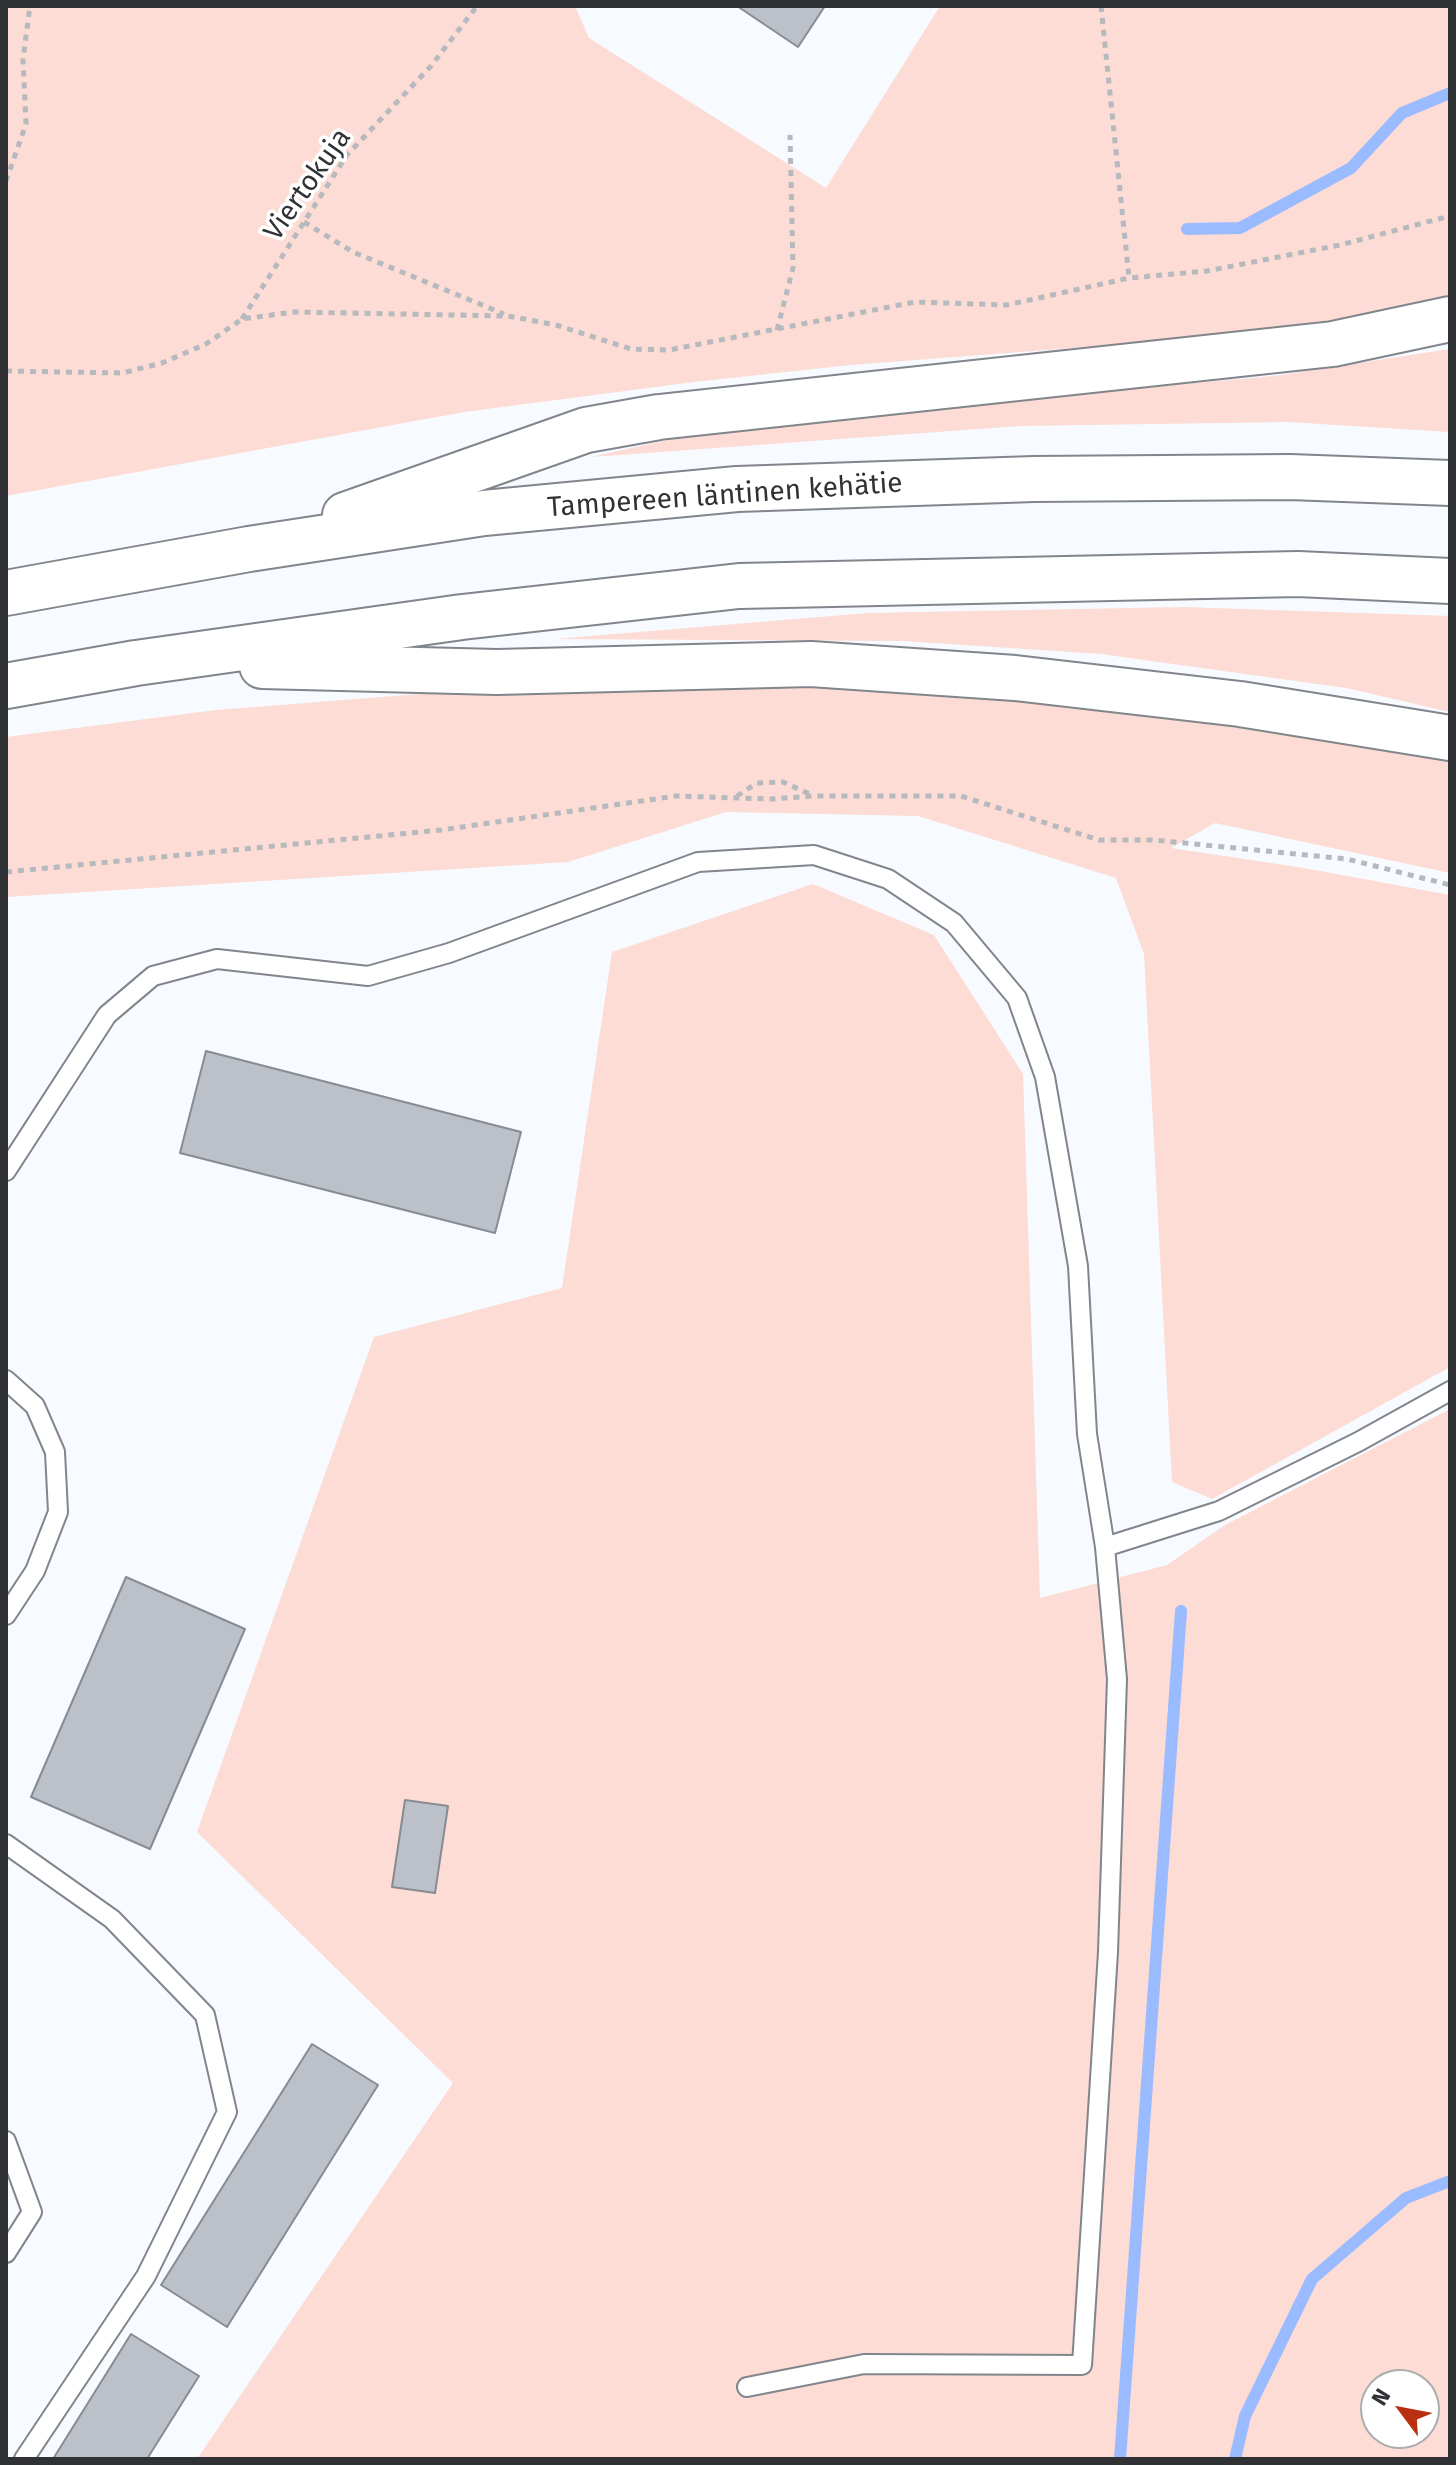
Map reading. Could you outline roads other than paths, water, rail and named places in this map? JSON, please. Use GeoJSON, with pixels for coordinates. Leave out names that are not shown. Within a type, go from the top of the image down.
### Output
{"type":"FeatureCollection","features":[{"type":"Feature","properties":{"kind":"highway"},"geometry":{"type":"LineString","coordinates":[[249,549],[586,430],[659,417],[1333,344],[1450,319]]}},
{"type":"Feature","properties":{"kind":"highway","name":"Tampereen läntinen kehätie"},"geometry":{"type":"LineString","coordinates":[[6,593],[249,549],[484,513],[737,489],[1034,479],[1290,477],[1450,483]]}},
{"type":"Feature","properties":{"kind":"highway"},"geometry":{"type":"LineString","coordinates":[[6,686],[136,663],[462,617],[739,586],[1298,574],[1450,581]]}},
{"type":"Feature","properties":{"kind":"highway"},"geometry":{"type":"LineString","coordinates":[[136,663],[497,672],[811,664],[1015,678],[1240,704],[1450,738]]}},
{"type":"Feature","properties":{"kind":"lane"},"geometry":{"type":"LineString","coordinates":[[6,1171],[107,1015],[153,976],[217,959],[368,976],[449,953],[698,862],[814,855],[888,879],[954,923],[1017,998],[1045,1077],[1078,1266],[1087,1434],[1105,1547],[1117,1694],[1108,1952],[1082,2365],[864,2364],[747,2387]]}},
{"type":"Feature","properties":{"kind":"lane"},"geometry":{"type":"LineString","coordinates":[[6,1380],[35,1406],[55,1452],[58,1512],[35,1571],[6,1615]]}},
{"type":"Feature","properties":{"kind":"lane"},"geometry":{"type":"LineString","coordinates":[[1105,1547],[1219,1511],[1358,1442],[1450,1391]]}},
{"type":"Feature","properties":{"kind":"lane"},"geometry":{"type":"LineString","coordinates":[[6,1844],[112,1919],[205,2015],[227,2112],[146,2276],[24,2459]]}},
{"type":"Feature","properties":{"kind":"lane"},"geometry":{"type":"LineString","coordinates":[[6,2141],[32,2212],[6,2253]]}},
{"type":"Feature","properties":{"kind":"waterway"},"geometry":{"type":"LineString","coordinates":[[1187,229],[1240,228],[1351,168],[1402,113],[1450,93]]}},
{"type":"Feature","properties":{"kind":"waterway"},"geometry":{"type":"LineString","coordinates":[[1120,2459],[1181,1611]]}},
{"type":"Feature","properties":{"kind":"waterway"},"geometry":{"type":"LineString","coordinates":[[1235,2459],[1245,2416],[1312,2279],[1406,2198],[1450,2181]]}}]}
